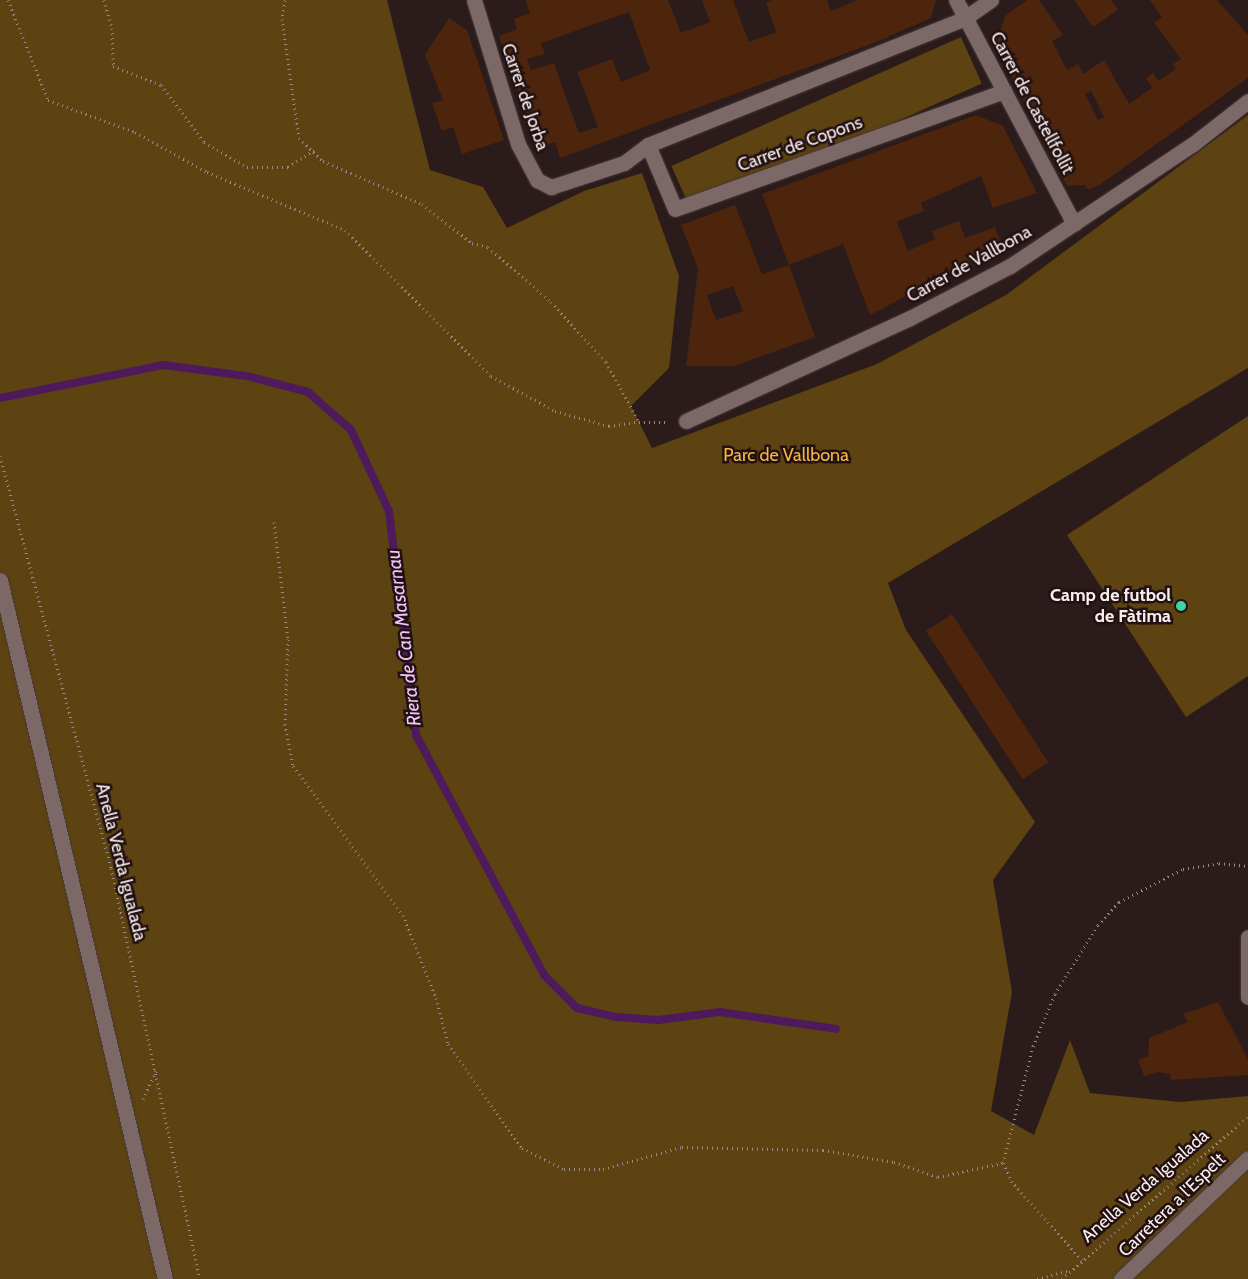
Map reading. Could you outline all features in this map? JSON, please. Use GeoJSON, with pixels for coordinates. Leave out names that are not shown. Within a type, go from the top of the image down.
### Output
{"type":"FeatureCollection","features":[{"type":"Feature","properties":{"kind":"street","name":"Carrer de Jorba"},"geometry":{"type":"LineString","coordinates":[[474,0],[529,169],[537,180],[551,187],[589,176],[624,163],[648,145]]}},
{"type":"Feature","properties":{"kind":"street","name":"Carrer de Castellfollit"},"geometry":{"type":"LineString","coordinates":[[956,0],[1074,224]]}},
{"type":"Feature","properties":{"kind":"street"},"geometry":{"type":"LineString","coordinates":[[648,145],[966,18],[992,0]]}},
{"type":"Feature","properties":{"kind":"street","name":"Carrer de Copons"},"geometry":{"type":"LineString","coordinates":[[648,145],[675,209],[1004,91]]}},
{"type":"Feature","properties":{"kind":"street","name":"Carrer de Vallbona"},"geometry":{"type":"LineString","coordinates":[[686,421],[910,318],[1010,266],[1193,144],[1248,101]]}},
{"type":"Feature","properties":{"kind":"street"},"geometry":{"type":"LineString","coordinates":[[0,580],[165,1279]]}},
{"type":"Feature","properties":{"kind":"street"},"geometry":{"type":"LineString","coordinates":[[1248,936],[1248,997]]}},
{"type":"Feature","properties":{"kind":"street","name":"Carretera a l'Espelt"},"geometry":{"type":"LineString","coordinates":[[1121,1279],[1248,1158]]}},
{"type":"Feature","properties":{"kind":"path"},"geometry":{"type":"LineString","coordinates":[[8,0],[48,100],[134,132],[207,172],[345,230],[491,376],[555,411],[609,426],[639,422],[686,421]]}},
{"type":"Feature","properties":{"kind":"path"},"geometry":{"type":"LineString","coordinates":[[104,0],[112,28],[113,66],[161,85],[204,142],[247,167],[288,167],[314,150]]}},
{"type":"Feature","properties":{"kind":"path"},"geometry":{"type":"LineString","coordinates":[[285,0],[282,19],[299,138],[314,150],[323,161],[422,204],[472,243],[488,247],[551,302],[606,362],[639,422]]}},
{"type":"Feature","properties":{"kind":"path","name":"Anella Verda Igualada"},"geometry":{"type":"LineString","coordinates":[[0,456],[14,516],[111,868],[200,1279]]}},
{"type":"Feature","properties":{"kind":"path"},"geometry":{"type":"LineString","coordinates":[[274,522],[288,640],[285,724],[293,766],[403,915],[436,998],[448,1044],[522,1148],[564,1169],[603,1169],[682,1146],[823,1150],[894,1162],[938,1177],[1003,1164]]}},
{"type":"Feature","properties":{"kind":"path"},"geometry":{"type":"LineString","coordinates":[[1082,1260],[1012,1182],[1003,1164],[1033,1046],[1055,994],[1098,925],[1119,902],[1183,869],[1219,863],[1248,866]]}},
{"type":"Feature","properties":{"kind":"path","name":"Anella Verda Igualada"},"geometry":{"type":"LineString","coordinates":[[1062,1279],[1248,1116]]}},
{"type":"Feature","properties":{"kind":"path"},"geometry":{"type":"LineString","coordinates":[[1038,1279],[1072,1270]]}},
{"type":"Feature","properties":{"kind":"green space","name":"Parc de Vallbona"},"geometry":{"type":"Polygon","coordinates":[[[0,0],[387,0],[430,170],[483,187],[507,228],[584,191],[642,173],[679,276],[669,368],[631,406],[652,448],[877,364],[1006,295],[1248,115],[1248,368],[888,583],[906,630],[1035,822],[993,880],[1012,992],[991,1111],[1034,1135],[1070,1040],[1090,1093],[1180,1102],[1248,1096],[1248,1279],[0,1279],[0,0]]]}},
{"type":"Feature","properties":{"kind":"green space"},"geometry":{"type":"Polygon","coordinates":[[[961,37],[982,84],[692,213],[671,166],[961,37]]]}},
{"type":"Feature","properties":{"kind":"green space","name":"Camp de futbol de Fàtima"},"geometry":{"type":"Polygon","coordinates":[[[1248,416],[1248,676],[1186,717],[1067,535],[1248,416]]]}},
{"type":"Feature","properties":{"kind":"building"},"geometry":{"type":"Polygon","coordinates":[[[525,0],[668,0],[681,33],[710,22],[702,0],[733,0],[749,42],[776,32],[766,3],[772,0],[827,0],[831,11],[857,0],[936,0],[931,18],[874,43],[560,158],[555,142],[538,148],[499,36],[517,29],[514,19],[530,13],[525,0]],[[629,12],[541,43],[545,54],[527,59],[531,70],[554,63],[579,133],[598,127],[577,72],[612,59],[621,82],[650,70],[629,12]]]}},
{"type":"Feature","properties":{"kind":"building"},"geometry":{"type":"Polygon","coordinates":[[[1027,0],[1039,0],[1063,35],[1052,41],[1067,70],[1078,64],[1083,74],[1104,60],[1129,104],[1152,88],[1146,78],[1153,73],[1158,81],[1176,69],[1173,64],[1181,59],[1154,23],[1162,17],[1150,0],[1217,0],[1248,35],[1248,78],[1101,184],[1088,190],[1085,185],[1067,186],[996,45],[1005,16],[1027,0]],[[1091,91],[1085,94],[1098,120],[1104,117],[1091,91]]]}},
{"type":"Feature","properties":{"kind":"building"},"geometry":{"type":"Polygon","coordinates":[[[1074,0],[1111,0],[1118,10],[1093,27],[1074,0]]]}},
{"type":"Feature","properties":{"kind":"building"},"geometry":{"type":"Polygon","coordinates":[[[449,18],[467,30],[504,140],[462,154],[453,127],[442,131],[432,103],[443,100],[425,55],[449,18]]]}},
{"type":"Feature","properties":{"kind":"building"},"geometry":{"type":"Polygon","coordinates":[[[976,115],[1003,126],[1037,193],[993,208],[981,176],[921,203],[924,211],[897,222],[908,251],[935,239],[932,231],[959,221],[965,238],[995,227],[1002,246],[870,315],[843,244],[789,265],[762,194],[976,115]]]}},
{"type":"Feature","properties":{"kind":"building"},"geometry":{"type":"Polygon","coordinates":[[[735,205],[762,274],[789,265],[815,337],[734,366],[686,366],[698,269],[681,225],[735,205]],[[733,286],[707,295],[716,320],[743,311],[733,286]]]}},
{"type":"Feature","properties":{"kind":"building"},"geometry":{"type":"Polygon","coordinates":[[[952,614],[1048,762],[1022,779],[926,631],[952,614]]]}},
{"type":"Feature","properties":{"kind":"building"},"geometry":{"type":"Polygon","coordinates":[[[1218,1002],[1248,1059],[1248,1075],[1171,1080],[1170,1074],[1158,1072],[1144,1076],[1138,1060],[1148,1056],[1149,1038],[1188,1022],[1183,1014],[1218,1002]]]}},
{"type":"Feature","properties":{"kind":"waterway","name":"Riera de Can Masarnau"},"geometry":{"type":"LineString","coordinates":[[0,398],[163,365],[247,376],[308,392],[351,430],[389,511],[416,735],[544,975],[577,1008],[615,1017],[658,1020],[720,1012],[836,1029]]}},
{"type":"Feature","properties":{"kind":"place","name":"Camp de futbol de Fàtima"},"geometry":{"type":"Point","coordinates":[1181,606]}}]}
